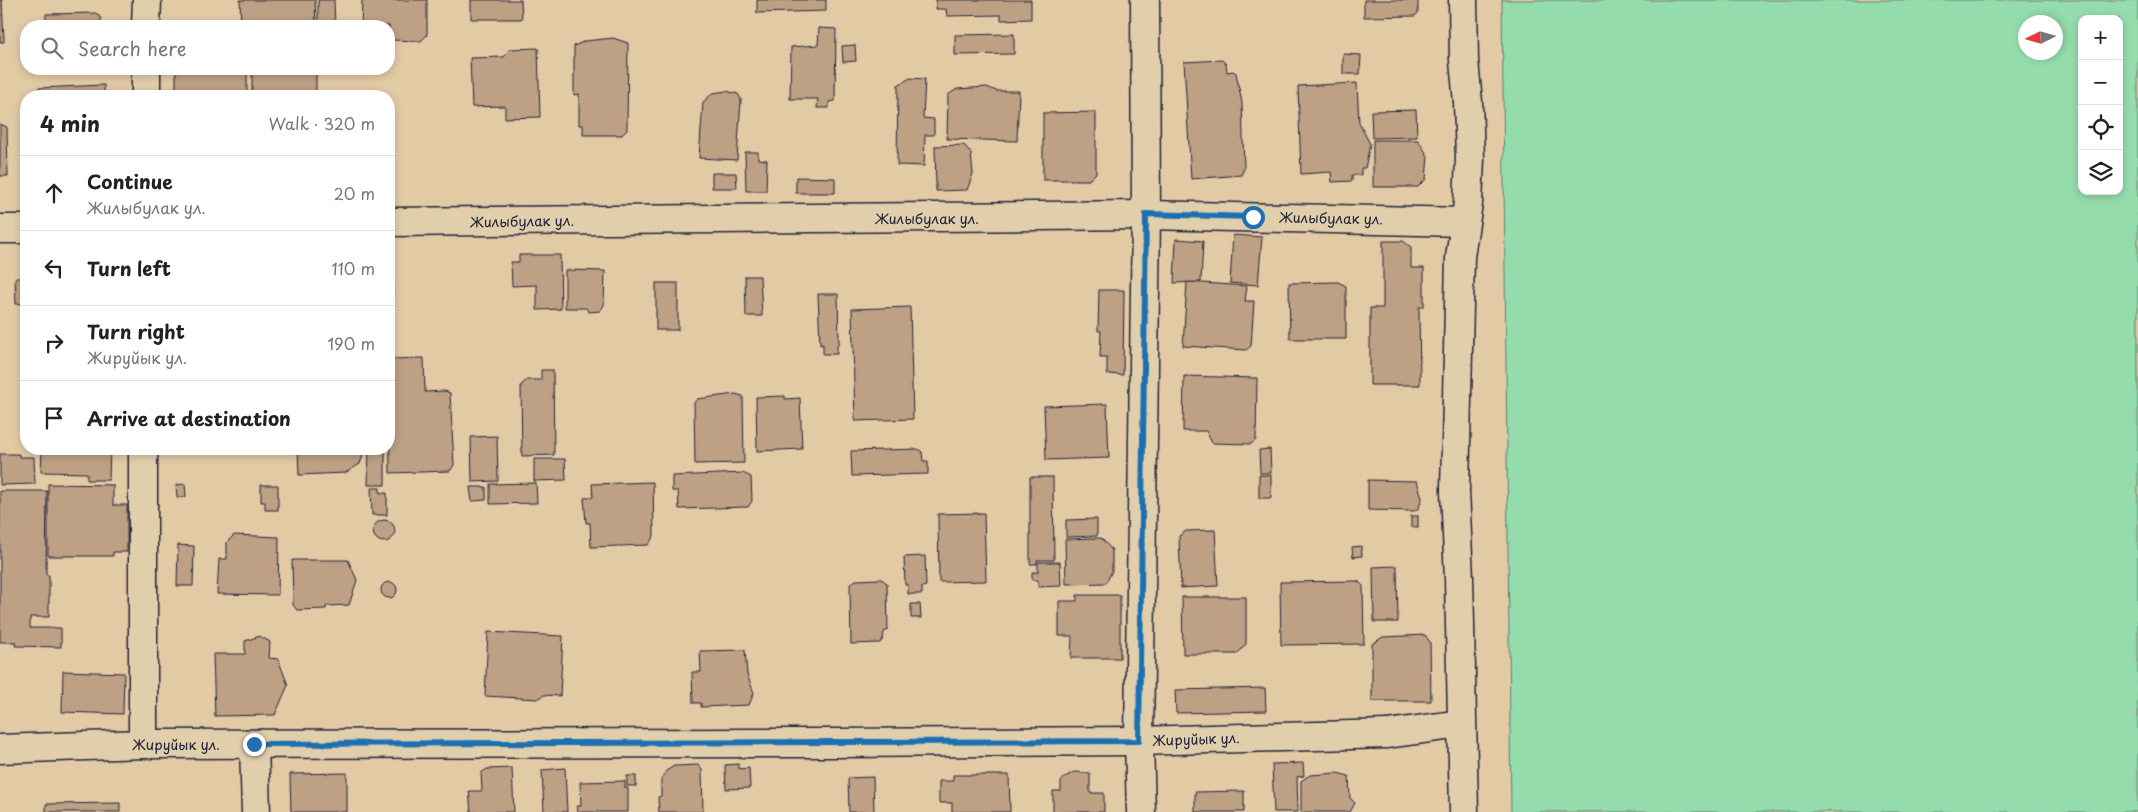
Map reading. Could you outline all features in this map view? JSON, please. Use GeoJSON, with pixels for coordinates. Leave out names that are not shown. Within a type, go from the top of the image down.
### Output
{"type":"FeatureCollection","features":[{"type":"Feature","properties":{"kind":"street"},"geometry":{"type":"LineString","coordinates":[[146,20],[147,0]]}},
{"type":"Feature","properties":{"kind":"street"},"geometry":{"type":"LineString","coordinates":[[1140,812],[1139,741],[1146,214],[1144,0]]}},
{"type":"Feature","properties":{"kind":"street"},"geometry":{"type":"LineString","coordinates":[[1463,0],[1464,61],[1470,158],[1468,203],[1460,257],[1454,491],[1459,578],[1464,812]]}},
{"type":"Feature","properties":{"kind":"street"},"geometry":{"type":"LineString","coordinates":[[146,75],[146,90]]}},
{"type":"Feature","properties":{"kind":"street","name":"Жилыбулак ул."},"geometry":{"type":"LineString","coordinates":[[395,222],[1146,214],[1464,222]]}},
{"type":"Feature","properties":{"kind":"street"},"geometry":{"type":"LineString","coordinates":[[0,228],[20,228]]}},
{"type":"Feature","properties":{"kind":"street"},"geometry":{"type":"LineString","coordinates":[[143,455],[143,744]]}},
{"type":"Feature","properties":{"kind":"street","name":"Жируйык ул."},"geometry":{"type":"LineString","coordinates":[[0,750],[143,744],[1139,741],[1387,734],[1461,724]]}},
{"type":"Feature","properties":{"kind":"street"},"geometry":{"type":"LineString","coordinates":[[254,744],[256,812]]}},
{"type":"Feature","properties":{"kind":"green space"},"geometry":{"type":"Polygon","coordinates":[[[1502,0],[2138,0],[2138,812],[1511,812],[1502,0]]]}},
{"type":"Feature","properties":{"kind":"building"},"geometry":{"type":"Polygon","coordinates":[[[0,0],[2,0],[4,42],[0,42],[0,0]]]}},
{"type":"Feature","properties":{"kind":"building"},"geometry":{"type":"Polygon","coordinates":[[[240,0],[315,0],[316,20],[241,20],[240,0]]]}},
{"type":"Feature","properties":{"kind":"building"},"geometry":{"type":"Polygon","coordinates":[[[318,0],[334,0],[335,20],[318,20],[318,0]]]}},
{"type":"Feature","properties":{"kind":"building"},"geometry":{"type":"Polygon","coordinates":[[[362,0],[427,0],[427,35],[421,41],[395,40],[395,20],[361,20],[362,0]]]}},
{"type":"Feature","properties":{"kind":"building"},"geometry":{"type":"Polygon","coordinates":[[[471,0],[521,0],[522,19],[471,19],[471,0]]]}},
{"type":"Feature","properties":{"kind":"building"},"geometry":{"type":"Polygon","coordinates":[[[757,0],[826,0],[826,11],[757,13],[757,0]]]}},
{"type":"Feature","properties":{"kind":"building"},"geometry":{"type":"Polygon","coordinates":[[[936,0],[1031,0],[1031,19],[1001,20],[1001,15],[947,16],[946,9],[936,9],[936,0]]]}},
{"type":"Feature","properties":{"kind":"building"},"geometry":{"type":"Polygon","coordinates":[[[1364,0],[1418,0],[1418,13],[1415,16],[1364,17],[1364,0]]]}},
{"type":"Feature","properties":{"kind":"building"},"geometry":{"type":"Polygon","coordinates":[[[96,13],[101,20],[46,20],[46,14],[96,13]]]}},
{"type":"Feature","properties":{"kind":"building"},"geometry":{"type":"Polygon","coordinates":[[[819,28],[836,29],[835,101],[829,102],[829,108],[817,108],[818,99],[790,99],[791,47],[818,45],[819,28]]]}},
{"type":"Feature","properties":{"kind":"building"},"geometry":{"type":"Polygon","coordinates":[[[1014,34],[1014,54],[955,55],[955,35],[1014,34]]]}},
{"type":"Feature","properties":{"kind":"building"},"geometry":{"type":"Polygon","coordinates":[[[613,38],[628,43],[627,130],[622,135],[583,135],[583,125],[579,125],[579,94],[574,95],[574,46],[585,41],[613,38]]]}},
{"type":"Feature","properties":{"kind":"building"},"geometry":{"type":"Polygon","coordinates":[[[855,45],[856,61],[843,62],[842,46],[855,45]]]}},
{"type":"Feature","properties":{"kind":"building"},"geometry":{"type":"Polygon","coordinates":[[[538,48],[540,117],[505,118],[505,106],[472,107],[470,58],[504,57],[510,49],[538,48]]]}},
{"type":"Feature","properties":{"kind":"building"},"geometry":{"type":"Polygon","coordinates":[[[1343,54],[1361,55],[1360,74],[1343,74],[1343,54]]]}},
{"type":"Feature","properties":{"kind":"building"},"geometry":{"type":"Polygon","coordinates":[[[1222,60],[1226,64],[1227,72],[1233,71],[1236,73],[1242,103],[1244,169],[1241,175],[1191,179],[1184,62],[1222,60]]]}},
{"type":"Feature","properties":{"kind":"building"},"geometry":{"type":"Polygon","coordinates":[[[176,75],[247,75],[247,90],[176,90],[176,75]]]}},
{"type":"Feature","properties":{"kind":"building"},"geometry":{"type":"Polygon","coordinates":[[[252,75],[316,75],[316,90],[252,90],[252,75]]]}},
{"type":"Feature","properties":{"kind":"building"},"geometry":{"type":"Polygon","coordinates":[[[910,78],[925,79],[923,118],[934,119],[934,135],[925,135],[924,166],[897,165],[898,85],[910,78]]]}},
{"type":"Feature","properties":{"kind":"building"},"geometry":{"type":"Polygon","coordinates":[[[1357,83],[1359,123],[1370,144],[1365,168],[1361,168],[1361,175],[1352,175],[1352,181],[1332,182],[1331,172],[1301,174],[1298,86],[1357,83]]]}},
{"type":"Feature","properties":{"kind":"building"},"geometry":{"type":"Polygon","coordinates":[[[104,85],[104,90],[38,90],[38,88],[104,85]]]}},
{"type":"Feature","properties":{"kind":"building"},"geometry":{"type":"Polygon","coordinates":[[[987,87],[996,91],[1019,91],[1017,141],[947,139],[948,95],[957,89],[987,87]]]}},
{"type":"Feature","properties":{"kind":"building"},"geometry":{"type":"Polygon","coordinates":[[[726,91],[738,94],[741,99],[737,160],[699,158],[703,102],[713,93],[726,91]]]}},
{"type":"Feature","properties":{"kind":"building"},"geometry":{"type":"Polygon","coordinates":[[[1416,110],[1417,137],[1372,138],[1371,111],[1416,110]]]}},
{"type":"Feature","properties":{"kind":"building"},"geometry":{"type":"Polygon","coordinates":[[[1096,112],[1096,173],[1089,180],[1043,180],[1043,113],[1096,112]]]}},
{"type":"Feature","properties":{"kind":"building"},"geometry":{"type":"Polygon","coordinates":[[[0,124],[7,127],[8,176],[0,176],[0,124]]]}},
{"type":"Feature","properties":{"kind":"building"},"geometry":{"type":"Polygon","coordinates":[[[1373,140],[1418,140],[1428,156],[1426,179],[1418,187],[1373,187],[1373,140]]]}},
{"type":"Feature","properties":{"kind":"building"},"geometry":{"type":"Polygon","coordinates":[[[964,145],[971,153],[973,174],[967,190],[936,191],[935,146],[964,145]]]}},
{"type":"Feature","properties":{"kind":"building"},"geometry":{"type":"Polygon","coordinates":[[[745,152],[758,152],[758,159],[767,160],[766,191],[746,191],[745,152]]]}},
{"type":"Feature","properties":{"kind":"building"},"geometry":{"type":"Polygon","coordinates":[[[712,173],[736,173],[737,188],[712,188],[712,173]]]}},
{"type":"Feature","properties":{"kind":"building"},"geometry":{"type":"Polygon","coordinates":[[[796,177],[835,178],[835,193],[796,193],[796,177]]]}},
{"type":"Feature","properties":{"kind":"building"},"geometry":{"type":"Polygon","coordinates":[[[1233,235],[1262,237],[1258,285],[1230,283],[1233,235]]]}},
{"type":"Feature","properties":{"kind":"building"},"geometry":{"type":"Polygon","coordinates":[[[1176,239],[1203,241],[1201,282],[1174,283],[1176,239]]]}},
{"type":"Feature","properties":{"kind":"building"},"geometry":{"type":"Polygon","coordinates":[[[1383,241],[1403,241],[1411,247],[1411,268],[1424,268],[1424,307],[1419,307],[1420,385],[1370,385],[1370,308],[1383,308],[1383,241]]]}},
{"type":"Feature","properties":{"kind":"building"},"geometry":{"type":"Polygon","coordinates":[[[519,255],[560,255],[561,309],[537,310],[537,285],[512,286],[511,262],[519,262],[519,255]]]}},
{"type":"Feature","properties":{"kind":"building"},"geometry":{"type":"Polygon","coordinates":[[[565,270],[605,271],[604,305],[600,311],[589,312],[586,308],[565,308],[565,270]]]}},
{"type":"Feature","properties":{"kind":"building"},"geometry":{"type":"Polygon","coordinates":[[[745,276],[760,276],[762,316],[746,316],[745,276]]]}},
{"type":"Feature","properties":{"kind":"building"},"geometry":{"type":"Polygon","coordinates":[[[15,278],[20,278],[20,304],[16,304],[15,278]]]}},
{"type":"Feature","properties":{"kind":"building"},"geometry":{"type":"Polygon","coordinates":[[[1187,282],[1247,286],[1245,301],[1254,301],[1251,346],[1246,350],[1183,346],[1187,282]]]}},
{"type":"Feature","properties":{"kind":"building"},"geometry":{"type":"Polygon","coordinates":[[[1338,282],[1346,286],[1346,339],[1290,339],[1289,283],[1338,282]]]}},
{"type":"Feature","properties":{"kind":"building"},"geometry":{"type":"Polygon","coordinates":[[[656,283],[678,283],[678,330],[656,330],[656,283]]]}},
{"type":"Feature","properties":{"kind":"building"},"geometry":{"type":"Polygon","coordinates":[[[1099,290],[1124,290],[1123,375],[1107,374],[1107,357],[1100,357],[1101,331],[1098,331],[1099,290]]]}},
{"type":"Feature","properties":{"kind":"building"},"geometry":{"type":"Polygon","coordinates":[[[818,294],[838,294],[839,344],[837,346],[837,354],[823,354],[823,344],[820,345],[818,294]]]}},
{"type":"Feature","properties":{"kind":"building"},"geometry":{"type":"Polygon","coordinates":[[[910,307],[913,419],[855,421],[852,309],[910,307]]]}},
{"type":"Feature","properties":{"kind":"building"},"geometry":{"type":"Polygon","coordinates":[[[424,358],[425,392],[445,391],[450,393],[454,465],[450,471],[390,473],[390,455],[395,455],[395,359],[424,358]]]}},
{"type":"Feature","properties":{"kind":"building"},"geometry":{"type":"Polygon","coordinates":[[[541,370],[553,370],[554,455],[522,456],[521,385],[527,380],[541,380],[541,370]]]}},
{"type":"Feature","properties":{"kind":"building"},"geometry":{"type":"Polygon","coordinates":[[[1184,376],[1257,378],[1256,440],[1251,444],[1212,443],[1206,431],[1183,431],[1184,376]]]}},
{"type":"Feature","properties":{"kind":"building"},"geometry":{"type":"Polygon","coordinates":[[[735,394],[743,396],[744,463],[695,464],[694,403],[697,399],[735,394]]]}},
{"type":"Feature","properties":{"kind":"building"},"geometry":{"type":"Polygon","coordinates":[[[785,396],[785,399],[800,398],[802,449],[757,451],[756,397],[785,396]]]}},
{"type":"Feature","properties":{"kind":"building"},"geometry":{"type":"Polygon","coordinates":[[[1107,404],[1109,458],[1046,460],[1044,406],[1107,404]]]}},
{"type":"Feature","properties":{"kind":"building"},"geometry":{"type":"Polygon","coordinates":[[[497,436],[498,481],[472,482],[471,437],[497,436]]]}},
{"type":"Feature","properties":{"kind":"building"},"geometry":{"type":"Polygon","coordinates":[[[918,449],[922,452],[923,461],[928,461],[928,474],[852,476],[851,451],[918,449]]]}},
{"type":"Feature","properties":{"kind":"building"},"geometry":{"type":"Polygon","coordinates":[[[1270,449],[1271,473],[1260,473],[1259,450],[1270,449]]]}},
{"type":"Feature","properties":{"kind":"building"},"geometry":{"type":"Polygon","coordinates":[[[0,454],[19,454],[19,457],[34,457],[35,484],[0,485],[0,454]]]}},
{"type":"Feature","properties":{"kind":"building"},"geometry":{"type":"Polygon","coordinates":[[[42,455],[110,455],[109,480],[87,480],[87,473],[41,472],[42,455]]]}},
{"type":"Feature","properties":{"kind":"building"},"geometry":{"type":"Polygon","coordinates":[[[298,455],[363,455],[360,464],[345,473],[299,475],[298,455]]]}},
{"type":"Feature","properties":{"kind":"building"},"geometry":{"type":"Polygon","coordinates":[[[369,455],[385,455],[385,485],[368,485],[369,455]]]}},
{"type":"Feature","properties":{"kind":"building"},"geometry":{"type":"Polygon","coordinates":[[[534,459],[565,459],[566,480],[534,481],[534,459]]]}},
{"type":"Feature","properties":{"kind":"building"},"geometry":{"type":"Polygon","coordinates":[[[743,473],[751,477],[752,501],[748,507],[679,509],[678,491],[672,491],[672,476],[743,473]]]}},
{"type":"Feature","properties":{"kind":"building"},"geometry":{"type":"Polygon","coordinates":[[[1259,475],[1271,475],[1271,498],[1259,498],[1259,475]]]}},
{"type":"Feature","properties":{"kind":"building"},"geometry":{"type":"Polygon","coordinates":[[[1030,477],[1053,477],[1054,560],[1037,560],[1037,564],[1030,564],[1030,477]]]}},
{"type":"Feature","properties":{"kind":"building"},"geometry":{"type":"Polygon","coordinates":[[[1368,480],[1417,481],[1422,498],[1419,508],[1414,511],[1368,510],[1368,480]]]}},
{"type":"Feature","properties":{"kind":"building"},"geometry":{"type":"Polygon","coordinates":[[[653,482],[654,536],[648,545],[591,547],[590,523],[586,523],[584,498],[593,497],[592,484],[653,482]]]}},
{"type":"Feature","properties":{"kind":"building"},"geometry":{"type":"Polygon","coordinates":[[[536,483],[537,503],[490,504],[490,484],[536,483]]]}},
{"type":"Feature","properties":{"kind":"building"},"geometry":{"type":"Polygon","coordinates":[[[48,484],[113,485],[113,505],[127,505],[127,552],[113,552],[113,556],[48,556],[48,484]]]}},
{"type":"Feature","properties":{"kind":"building"},"geometry":{"type":"Polygon","coordinates":[[[185,484],[186,497],[177,498],[176,485],[185,484]]]}},
{"type":"Feature","properties":{"kind":"building"},"geometry":{"type":"Polygon","coordinates":[[[261,485],[278,485],[278,510],[265,510],[265,502],[261,502],[261,485]]]}},
{"type":"Feature","properties":{"kind":"building"},"geometry":{"type":"Polygon","coordinates":[[[470,487],[486,487],[486,500],[472,501],[470,487]]]}},
{"type":"Feature","properties":{"kind":"building"},"geometry":{"type":"Polygon","coordinates":[[[371,488],[380,488],[380,493],[387,493],[387,515],[372,515],[371,488]]]}},
{"type":"Feature","properties":{"kind":"building"},"geometry":{"type":"Polygon","coordinates":[[[0,491],[47,491],[46,575],[49,575],[49,617],[30,617],[30,628],[61,628],[61,647],[15,646],[16,642],[0,642],[0,491]]]}},
{"type":"Feature","properties":{"kind":"building"},"geometry":{"type":"Polygon","coordinates":[[[984,513],[986,581],[939,582],[938,514],[984,513]]]}},
{"type":"Feature","properties":{"kind":"building"},"geometry":{"type":"Polygon","coordinates":[[[1411,516],[1418,516],[1418,527],[1411,527],[1411,516]]]}},
{"type":"Feature","properties":{"kind":"building"},"geometry":{"type":"Polygon","coordinates":[[[1097,519],[1097,536],[1066,537],[1066,520],[1097,519]]]}},
{"type":"Feature","properties":{"kind":"building"},"geometry":{"type":"Polygon","coordinates":[[[384,520],[392,523],[395,531],[392,539],[384,542],[376,539],[373,531],[376,523],[384,520]]]}},
{"type":"Feature","properties":{"kind":"building"},"geometry":{"type":"Polygon","coordinates":[[[1215,530],[1218,586],[1181,588],[1179,536],[1186,531],[1215,530]]]}},
{"type":"Feature","properties":{"kind":"building"},"geometry":{"type":"Polygon","coordinates":[[[234,535],[279,537],[278,595],[217,594],[219,559],[227,559],[227,542],[234,535]]]}},
{"type":"Feature","properties":{"kind":"building"},"geometry":{"type":"Polygon","coordinates":[[[1101,538],[1112,550],[1112,571],[1106,583],[1066,584],[1065,539],[1101,538]]]}},
{"type":"Feature","properties":{"kind":"building"},"geometry":{"type":"Polygon","coordinates":[[[178,545],[194,546],[193,586],[177,586],[178,545]]]}},
{"type":"Feature","properties":{"kind":"building"},"geometry":{"type":"Polygon","coordinates":[[[1361,546],[1362,556],[1353,557],[1352,547],[1361,546]]]}},
{"type":"Feature","properties":{"kind":"building"},"geometry":{"type":"Polygon","coordinates":[[[925,556],[926,586],[922,587],[922,594],[908,594],[908,585],[905,585],[904,557],[925,556]]]}},
{"type":"Feature","properties":{"kind":"building"},"geometry":{"type":"Polygon","coordinates":[[[292,560],[348,560],[357,580],[349,605],[326,606],[326,609],[297,610],[293,605],[292,560]]]}},
{"type":"Feature","properties":{"kind":"building"},"geometry":{"type":"Polygon","coordinates":[[[1038,562],[1060,562],[1061,586],[1038,587],[1038,580],[1032,580],[1032,572],[1038,572],[1038,562]]]}},
{"type":"Feature","properties":{"kind":"building"},"geometry":{"type":"Polygon","coordinates":[[[1397,566],[1398,622],[1374,622],[1373,567],[1397,566]]]}},
{"type":"Feature","properties":{"kind":"building"},"geometry":{"type":"Polygon","coordinates":[[[881,579],[887,583],[888,630],[884,632],[880,643],[851,644],[850,584],[856,580],[881,579]]]}},
{"type":"Feature","properties":{"kind":"building"},"geometry":{"type":"Polygon","coordinates":[[[1358,581],[1363,586],[1364,644],[1281,645],[1280,582],[1358,581]]]}},
{"type":"Feature","properties":{"kind":"building"},"geometry":{"type":"Polygon","coordinates":[[[389,582],[395,584],[397,590],[395,596],[389,598],[383,596],[381,590],[383,584],[389,582]]]}},
{"type":"Feature","properties":{"kind":"building"},"geometry":{"type":"Polygon","coordinates":[[[1077,595],[1120,595],[1120,658],[1071,658],[1072,636],[1059,636],[1059,601],[1077,601],[1077,595]]]}},
{"type":"Feature","properties":{"kind":"building"},"geometry":{"type":"Polygon","coordinates":[[[1182,597],[1246,597],[1246,644],[1237,654],[1183,654],[1182,597]]]}},
{"type":"Feature","properties":{"kind":"building"},"geometry":{"type":"Polygon","coordinates":[[[911,604],[920,604],[921,618],[911,618],[911,604]]]}},
{"type":"Feature","properties":{"kind":"building"},"geometry":{"type":"Polygon","coordinates":[[[488,632],[563,636],[560,696],[544,695],[538,699],[485,696],[488,632]]]}},
{"type":"Feature","properties":{"kind":"building"},"geometry":{"type":"Polygon","coordinates":[[[1425,635],[1430,642],[1431,701],[1372,701],[1372,644],[1383,637],[1425,635]]]}},
{"type":"Feature","properties":{"kind":"building"},"geometry":{"type":"Polygon","coordinates":[[[260,636],[270,642],[269,658],[278,659],[288,685],[275,715],[215,716],[213,654],[245,654],[245,641],[260,636]]]}},
{"type":"Feature","properties":{"kind":"building"},"geometry":{"type":"Polygon","coordinates":[[[745,650],[747,674],[754,693],[749,705],[701,707],[701,703],[693,703],[692,672],[701,672],[700,651],[745,650]]]}},
{"type":"Feature","properties":{"kind":"building"},"geometry":{"type":"Polygon","coordinates":[[[63,671],[124,673],[123,714],[62,712],[63,671]]]}},
{"type":"Feature","properties":{"kind":"building"},"geometry":{"type":"Polygon","coordinates":[[[1265,688],[1266,711],[1176,713],[1175,690],[1265,688]]]}},
{"type":"Feature","properties":{"kind":"building"},"geometry":{"type":"Polygon","coordinates":[[[1303,763],[1304,776],[1297,777],[1298,812],[1274,812],[1272,764],[1303,763]]]}},
{"type":"Feature","properties":{"kind":"building"},"geometry":{"type":"Polygon","coordinates":[[[738,764],[739,769],[749,768],[750,788],[726,789],[725,765],[738,764]]]}},
{"type":"Feature","properties":{"kind":"building"},"geometry":{"type":"Polygon","coordinates":[[[698,765],[702,770],[703,812],[659,812],[658,797],[661,796],[661,780],[666,771],[674,766],[698,765]]]}},
{"type":"Feature","properties":{"kind":"building"},"geometry":{"type":"Polygon","coordinates":[[[512,768],[514,812],[471,812],[469,791],[482,791],[481,773],[487,769],[512,768]]]}},
{"type":"Feature","properties":{"kind":"building"},"geometry":{"type":"Polygon","coordinates":[[[565,768],[567,812],[544,812],[542,770],[565,768]]]}},
{"type":"Feature","properties":{"kind":"building"},"geometry":{"type":"Polygon","coordinates":[[[1074,772],[1090,773],[1090,793],[1104,793],[1104,812],[1053,812],[1053,791],[1061,791],[1061,782],[1065,777],[1074,772]]]}},
{"type":"Feature","properties":{"kind":"building"},"geometry":{"type":"Polygon","coordinates":[[[347,773],[347,812],[291,812],[290,774],[347,773]]]}},
{"type":"Feature","properties":{"kind":"building"},"geometry":{"type":"Polygon","coordinates":[[[1337,773],[1349,776],[1350,798],[1355,803],[1350,812],[1301,812],[1301,781],[1310,775],[1337,773]]]}},
{"type":"Feature","properties":{"kind":"building"},"geometry":{"type":"Polygon","coordinates":[[[953,775],[1009,775],[1010,812],[952,812],[952,803],[939,803],[939,781],[953,781],[953,775]]]}},
{"type":"Feature","properties":{"kind":"building"},"geometry":{"type":"Polygon","coordinates":[[[627,776],[636,776],[636,786],[627,786],[627,776]]]}},
{"type":"Feature","properties":{"kind":"building"},"geometry":{"type":"Polygon","coordinates":[[[873,777],[874,812],[849,812],[848,778],[873,777]]]}},
{"type":"Feature","properties":{"kind":"building"},"geometry":{"type":"Polygon","coordinates":[[[625,781],[625,788],[628,788],[628,812],[578,812],[577,806],[581,806],[580,782],[625,781]]]}},
{"type":"Feature","properties":{"kind":"building"},"geometry":{"type":"Polygon","coordinates":[[[1244,791],[1244,812],[1195,812],[1195,792],[1244,791]]]}},
{"type":"Feature","properties":{"kind":"building"},"geometry":{"type":"Polygon","coordinates":[[[120,803],[120,812],[46,812],[46,804],[120,803]]]}},
{"type":"Feature","properties":{"kind":"route"},"geometry":{"type":"LineString","coordinates":[[254,744],[1139,741],[1146,214],[1253,217]]}}]}
